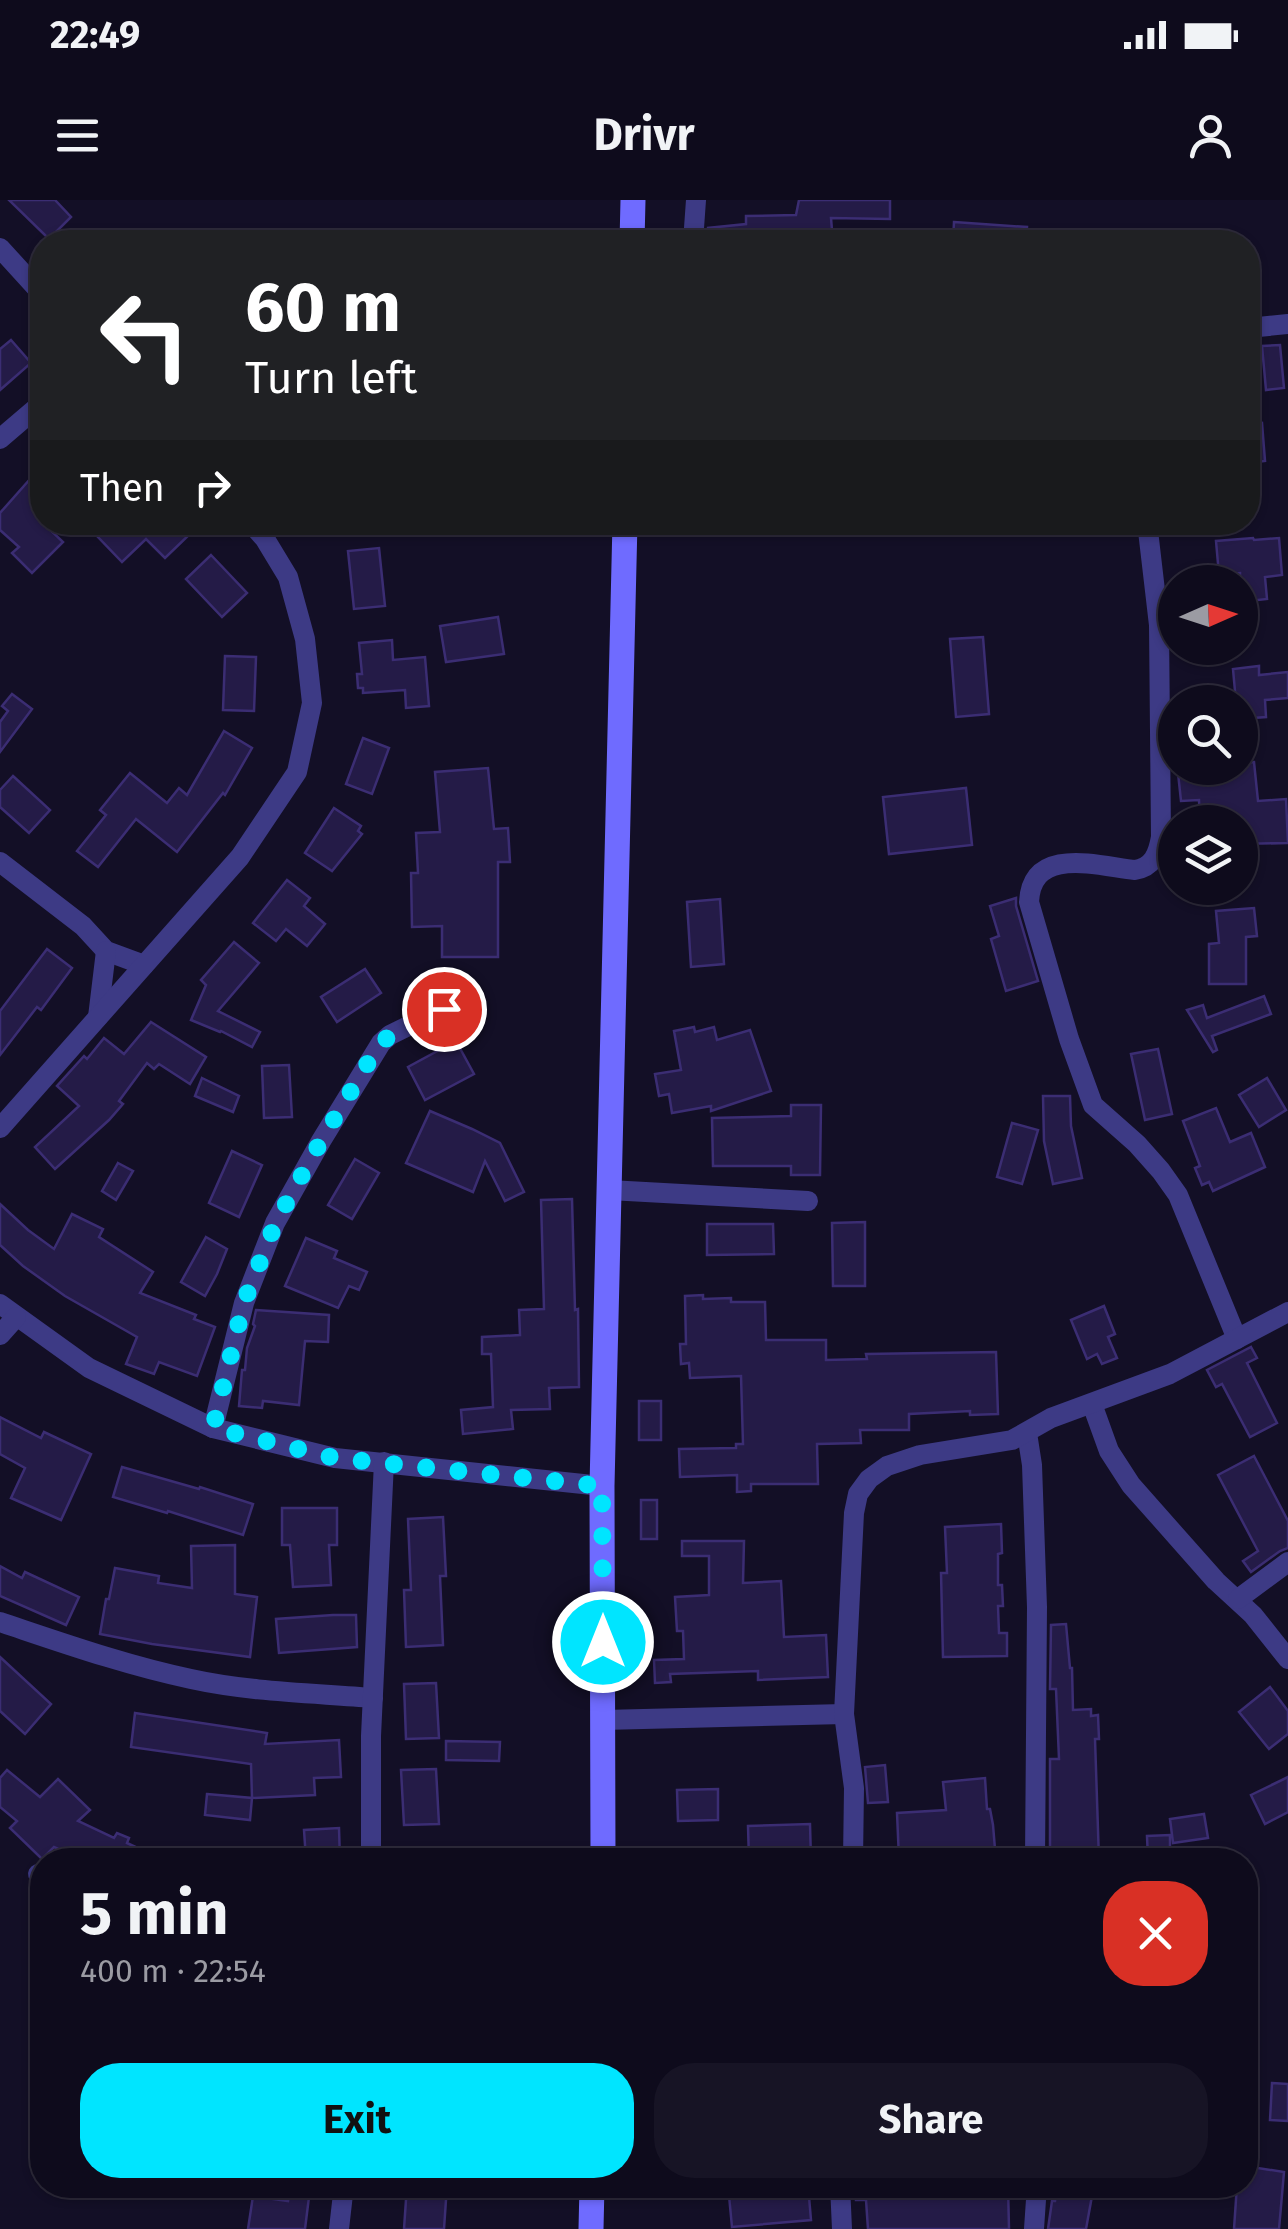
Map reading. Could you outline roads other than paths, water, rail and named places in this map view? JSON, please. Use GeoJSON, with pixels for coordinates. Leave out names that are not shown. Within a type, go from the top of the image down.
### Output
{"type":"FeatureCollection","features":[{"type":"Feature","properties":{"kind":"main road"},"geometry":{"type":"LineString","coordinates":[[633,230],[634,200]]}},
{"type":"Feature","properties":{"kind":"main road"},"geometry":{"type":"LineString","coordinates":[[602,1848],[602,1486],[625,535]]}},
{"type":"Feature","properties":{"kind":"main road"},"geometry":{"type":"LineString","coordinates":[[591,2229],[592,2198]]}},
{"type":"Feature","properties":{"kind":"street"},"geometry":{"type":"LineString","coordinates":[[694,230],[696,200]]}},
{"type":"Feature","properties":{"kind":"street"},"geometry":{"type":"LineString","coordinates":[[0,248],[30,281]]}},
{"type":"Feature","properties":{"kind":"street"},"geometry":{"type":"LineString","coordinates":[[1260,327],[1288,324]]}},
{"type":"Feature","properties":{"kind":"street"},"geometry":{"type":"LineString","coordinates":[[0,439],[30,414]]}},
{"type":"Feature","properties":{"kind":"street"},"geometry":{"type":"LineString","coordinates":[[0,1128],[240,857],[297,772],[312,703],[305,639],[288,577],[262,535]]}},
{"type":"Feature","properties":{"kind":"street"},"geometry":{"type":"LineString","coordinates":[[1149,535],[1159,625],[1160,848],[1145,869],[1062,862],[1038,874],[1030,887],[1029,902],[1068,1039],[1087,1090],[1094,1104],[1137,1144],[1178,1195],[1237,1340]]}},
{"type":"Feature","properties":{"kind":"street"},"geometry":{"type":"LineString","coordinates":[[0,862],[83,926],[106,951],[144,965]]}},
{"type":"Feature","properties":{"kind":"street"},"geometry":{"type":"LineString","coordinates":[[98,1017],[106,951]]}},
{"type":"Feature","properties":{"kind":"street"},"geometry":{"type":"LineString","coordinates":[[213,1428],[244,1302],[276,1222],[321,1141],[380,1043],[465,998]]}},
{"type":"Feature","properties":{"kind":"street"},"geometry":{"type":"LineString","coordinates":[[609,1190],[808,1201]]}},
{"type":"Feature","properties":{"kind":"street"},"geometry":{"type":"LineString","coordinates":[[0,1335],[8,1310],[89,1368],[213,1428],[335,1458],[602,1486]]}},
{"type":"Feature","properties":{"kind":"street"},"geometry":{"type":"LineString","coordinates":[[853,1848],[854,1788],[844,1714],[854,1514],[858,1494],[868,1479],[887,1466],[920,1455],[1012,1440],[1052,1418],[1170,1374],[1288,1312]]}},
{"type":"Feature","properties":{"kind":"street"},"geometry":{"type":"LineString","coordinates":[[1092,1404],[1109,1451],[1131,1485],[1216,1581],[1253,1615],[1288,1659]]}},
{"type":"Feature","properties":{"kind":"street"},"geometry":{"type":"LineString","coordinates":[[1027,1433],[1032,1465],[1037,1607],[1035,1848]]}},
{"type":"Feature","properties":{"kind":"street"},"geometry":{"type":"LineString","coordinates":[[371,1848],[373,1698],[384,1462]]}},
{"type":"Feature","properties":{"kind":"street"},"geometry":{"type":"LineString","coordinates":[[1238,1600],[1288,1562]]}},
{"type":"Feature","properties":{"kind":"street"},"geometry":{"type":"LineString","coordinates":[[0,1622],[104,1658],[193,1680],[373,1698]]}},
{"type":"Feature","properties":{"kind":"street"},"geometry":{"type":"LineString","coordinates":[[603,1720],[844,1714]]}},
{"type":"Feature","properties":{"kind":"street"},"geometry":{"type":"LineString","coordinates":[[339,2229],[343,2198]]}},
{"type":"Feature","properties":{"kind":"street"},"geometry":{"type":"LineString","coordinates":[[841,2198],[842,2229]]}},
{"type":"Feature","properties":{"kind":"street"},"geometry":{"type":"LineString","coordinates":[[1034,2229],[1036,2198]]}}]}
